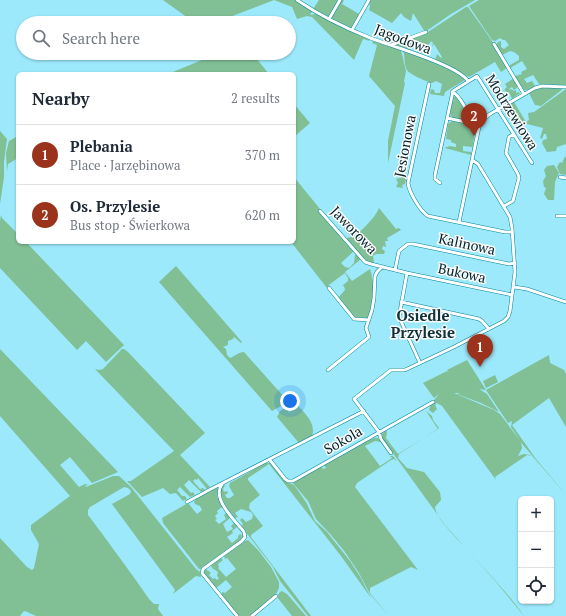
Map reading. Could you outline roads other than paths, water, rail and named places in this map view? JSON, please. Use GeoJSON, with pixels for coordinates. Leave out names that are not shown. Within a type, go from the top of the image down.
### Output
{"type":"FeatureCollection","features":[{"type":"Feature","properties":{"kind":"street","name":"Jagodowa"},"geometry":{"type":"LineString","coordinates":[[298,0],[319,14],[352,30],[442,65],[465,76],[468,81]]}},
{"type":"Feature","properties":{"kind":"street"},"geometry":{"type":"LineString","coordinates":[[329,19],[340,0]]}},
{"type":"Feature","properties":{"kind":"street"},"geometry":{"type":"LineString","coordinates":[[352,30],[369,0]]}},
{"type":"Feature","properties":{"kind":"street"},"geometry":{"type":"LineString","coordinates":[[391,45],[426,32]]}},
{"type":"Feature","properties":{"kind":"street"},"geometry":{"type":"LineString","coordinates":[[494,44],[524,94]]}},
{"type":"Feature","properties":{"kind":"street","name":"Modrzewiowa"},"geometry":{"type":"LineString","coordinates":[[452,92],[454,88],[477,76],[532,163]]}},
{"type":"Feature","properties":{"kind":"street","name":"Jesionowa"},"geometry":{"type":"LineString","coordinates":[[429,84],[408,188],[424,213],[428,216],[505,232],[512,232]]}},
{"type":"Feature","properties":{"kind":"street"},"geometry":{"type":"LineString","coordinates":[[459,222],[480,125],[487,116],[537,87],[565,87]]}},
{"type":"Feature","properties":{"kind":"street"},"geometry":{"type":"LineString","coordinates":[[440,182],[435,179],[452,92],[458,96],[470,117],[471,123]]}},
{"type":"Feature","properties":{"kind":"street"},"geometry":{"type":"LineString","coordinates":[[447,118],[480,125]]}},
{"type":"Feature","properties":{"kind":"street"},"geometry":{"type":"LineString","coordinates":[[504,206],[514,201],[519,178],[506,153],[509,137],[514,134]]}},
{"type":"Feature","properties":{"kind":"street"},"geometry":{"type":"LineString","coordinates":[[391,453],[381,439],[379,432],[354,399],[391,370],[405,370],[420,364],[504,321],[508,317],[516,272],[510,217],[478,164],[472,160]]}},
{"type":"Feature","properties":{"kind":"street"},"geometry":{"type":"LineString","coordinates":[[560,177],[566,178]]}},
{"type":"Feature","properties":{"kind":"street","name":"Jaworowa"},"geometry":{"type":"LineString","coordinates":[[320,211],[369,264],[407,272]]}},
{"type":"Feature","properties":{"kind":"street"},"geometry":{"type":"LineString","coordinates":[[557,216],[566,216]]}},
{"type":"Feature","properties":{"kind":"street","name":"Kalinowa"},"geometry":{"type":"LineString","coordinates":[[395,270],[398,251],[408,244],[509,264],[515,263]]}},
{"type":"Feature","properties":{"kind":"street"},"geometry":{"type":"LineString","coordinates":[[328,370],[369,337],[366,328],[374,298],[376,274],[382,267]]}},
{"type":"Feature","properties":{"kind":"street"},"geometry":{"type":"LineString","coordinates":[[407,272],[398,317],[420,364]]}},
{"type":"Feature","properties":{"kind":"street","name":"Bukowa"},"geometry":{"type":"LineString","coordinates":[[407,272],[512,295]]}},
{"type":"Feature","properties":{"kind":"street"},"geometry":{"type":"LineString","coordinates":[[514,287],[527,289],[566,302]]}},
{"type":"Feature","properties":{"kind":"street"},"geometry":{"type":"LineString","coordinates":[[329,288],[354,318],[369,320]]}},
{"type":"Feature","properties":{"kind":"street"},"geometry":{"type":"LineString","coordinates":[[401,302],[479,319],[489,329]]}},
{"type":"Feature","properties":{"kind":"street","name":"Sokola"},"geometry":{"type":"LineString","coordinates":[[270,460],[284,478],[291,481],[433,402]]}},
{"type":"Feature","properties":{"kind":"street"},"geometry":{"type":"LineString","coordinates":[[187,502],[364,411]]}},
{"type":"Feature","properties":{"kind":"street"},"geometry":{"type":"LineString","coordinates":[[222,483],[219,490],[220,499],[244,532],[245,537],[242,541],[203,569],[202,573],[236,616]]}},
{"type":"Feature","properties":{"kind":"street"},"geometry":{"type":"LineString","coordinates":[[252,616],[276,596]]}},
{"type":"Feature","properties":{"kind":"place","name":"Os. Przylesie"},"geometry":{"type":"Point","coordinates":[474,136]}},
{"type":"Feature","properties":{"kind":"place","name":"Plebania"},"geometry":{"type":"Point","coordinates":[480,367]}},
{"type":"Feature","properties":{"kind":"district","name":"Osiedle Przylesie"},"geometry":{"type":"Point","coordinates":[423,324]}}]}
